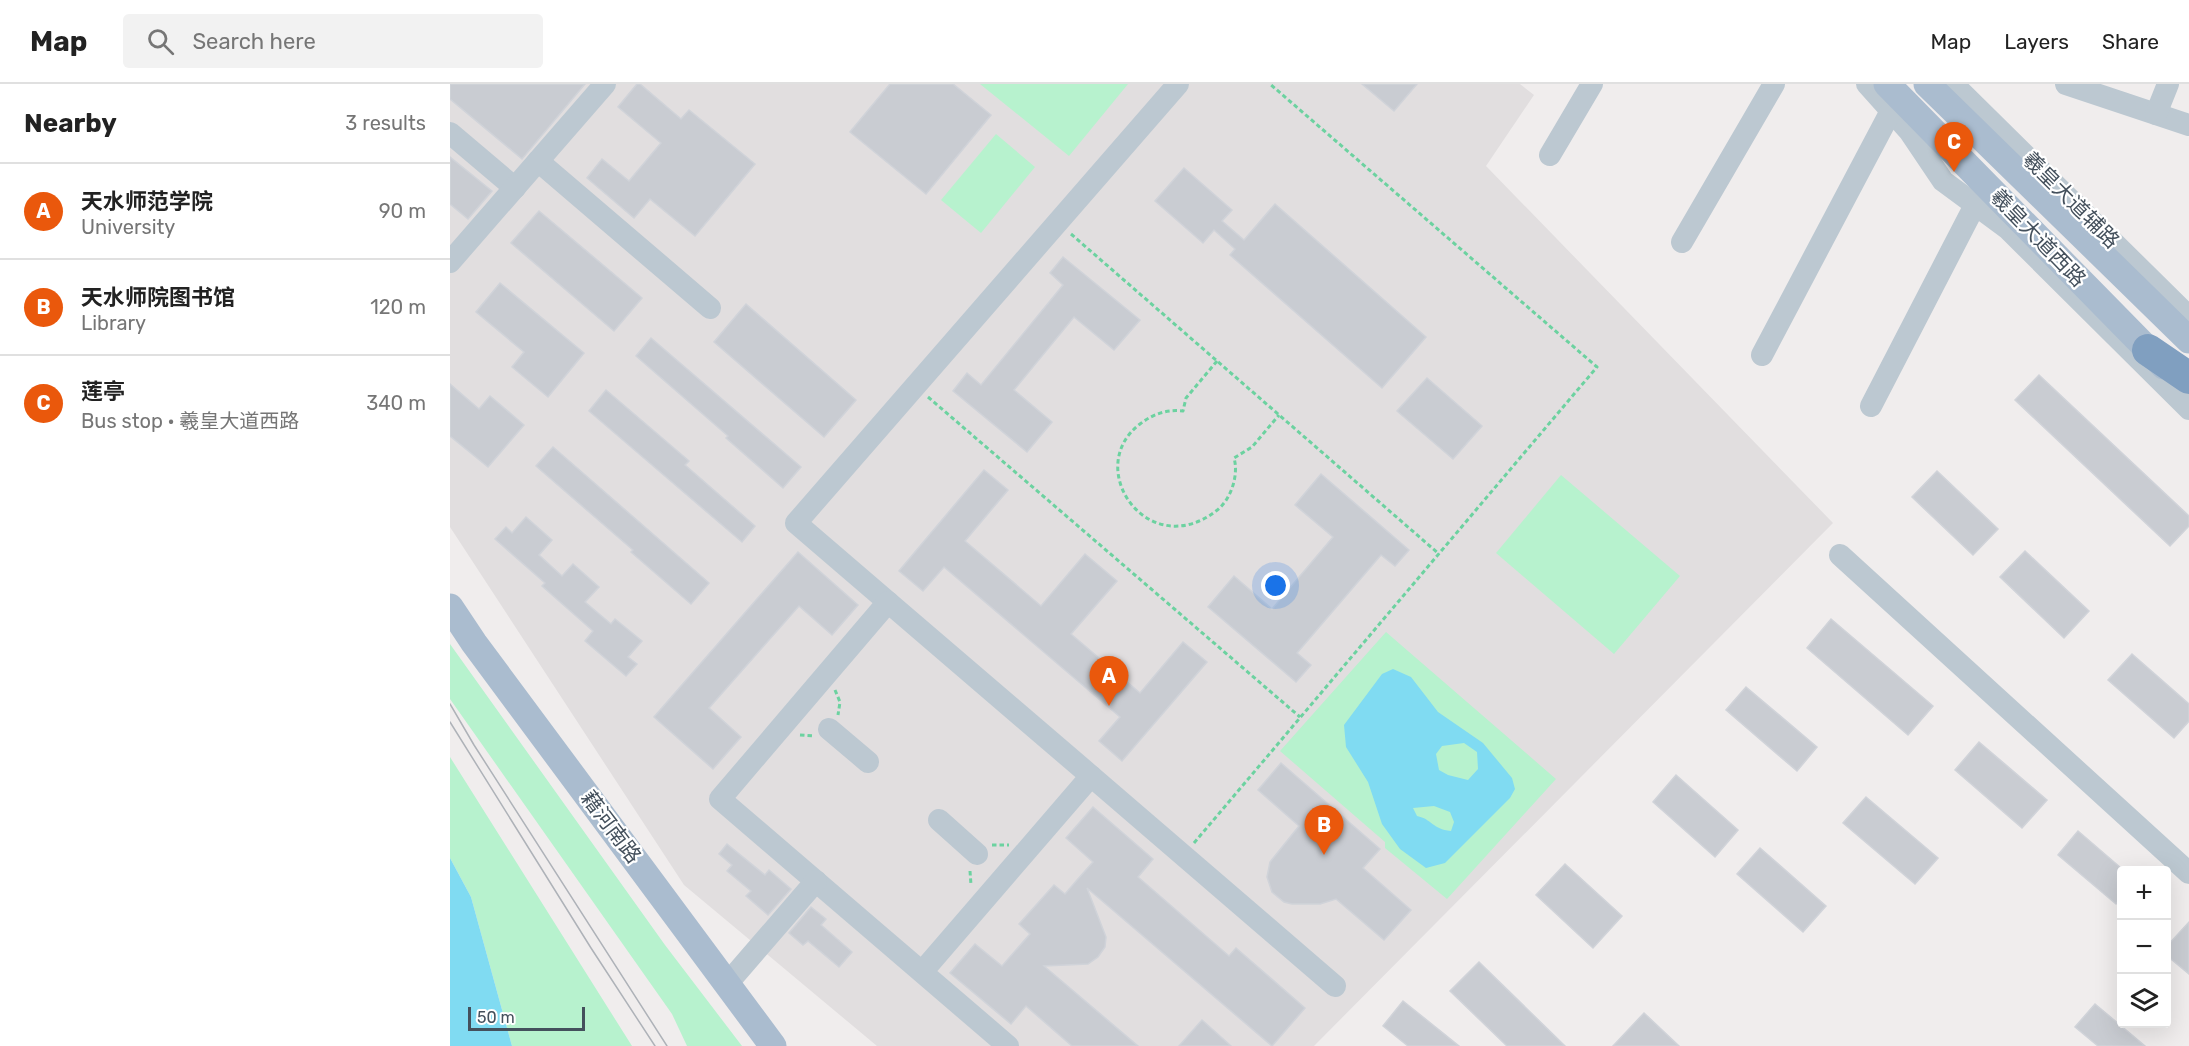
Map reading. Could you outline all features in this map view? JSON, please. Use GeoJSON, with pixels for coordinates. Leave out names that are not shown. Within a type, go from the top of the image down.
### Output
{"type":"FeatureCollection","features":[{"type":"Feature","properties":{"kind":"highway"},"geometry":{"type":"LineString","coordinates":[[2148,350],[2189,378]]}},
{"type":"Feature","properties":{"kind":"main road","name":"羲皇大道西路"},"geometry":{"type":"LineString","coordinates":[[1887,84],[2189,391]]}},
{"type":"Feature","properties":{"kind":"main road","name":"羲皇大道西路"},"geometry":{"type":"LineString","coordinates":[[1927,84],[2189,340]]}},
{"type":"Feature","properties":{"kind":"main road","name":"藉河南路"},"geometry":{"type":"LineString","coordinates":[[450,607],[474,643],[773,1046]]}},
{"type":"Feature","properties":{"kind":"street"},"geometry":{"type":"LineString","coordinates":[[450,262],[605,84]]}},
{"type":"Feature","properties":{"kind":"street"},"geometry":{"type":"LineString","coordinates":[[1178,84],[796,523],[1335,986]]}},
{"type":"Feature","properties":{"kind":"street"},"geometry":{"type":"LineString","coordinates":[[1550,155],[1592,84]]}},
{"type":"Feature","properties":{"kind":"street"},"geometry":{"type":"LineString","coordinates":[[1682,242],[1774,84]]}},
{"type":"Feature","properties":{"kind":"street"},"geometry":{"type":"LineString","coordinates":[[1867,84],[1910,132],[1943,182],[2008,229],[2189,409]]}},
{"type":"Feature","properties":{"kind":"street","name":"羲皇大道辅路"},"geometry":{"type":"LineString","coordinates":[[1953,84],[2189,317]]}},
{"type":"Feature","properties":{"kind":"street"},"geometry":{"type":"LineString","coordinates":[[2066,84],[2189,125]]}},
{"type":"Feature","properties":{"kind":"street"},"geometry":{"type":"LineString","coordinates":[[2156,114],[2168,84]]}},
{"type":"Feature","properties":{"kind":"street"},"geometry":{"type":"LineString","coordinates":[[1762,356],[1891,111]]}},
{"type":"Feature","properties":{"kind":"street"},"geometry":{"type":"LineString","coordinates":[[450,133],[515,188]]}},
{"type":"Feature","properties":{"kind":"street"},"geometry":{"type":"LineString","coordinates":[[538,162],[710,308]]}},
{"type":"Feature","properties":{"kind":"street"},"geometry":{"type":"LineString","coordinates":[[1871,406],[1975,205]]}},
{"type":"Feature","properties":{"kind":"street"},"geometry":{"type":"LineString","coordinates":[[1840,555],[2189,873]]}},
{"type":"Feature","properties":{"kind":"street"},"geometry":{"type":"LineString","coordinates":[[888,602],[720,799],[1008,1046]]}},
{"type":"Feature","properties":{"kind":"street"},"geometry":{"type":"LineString","coordinates":[[829,729],[868,762]]}},
{"type":"Feature","properties":{"kind":"street"},"geometry":{"type":"LineString","coordinates":[[922,972],[1090,776]]}},
{"type":"Feature","properties":{"kind":"street"},"geometry":{"type":"LineString","coordinates":[[939,820],[977,854]]}},
{"type":"Feature","properties":{"kind":"street"},"geometry":{"type":"LineString","coordinates":[[727,984],[816,881]]}},
{"type":"Feature","properties":{"kind":"path"},"geometry":{"type":"LineString","coordinates":[[1183,855],[1597,367],[1270,84]]}},
{"type":"Feature","properties":{"kind":"path"},"geometry":{"type":"LineString","coordinates":[[1057,223],[1439,554]]}},
{"type":"Feature","properties":{"kind":"path"},"geometry":{"type":"LineString","coordinates":[[1217,361],[1186,398],[1183,411],[1173,410],[1151,416],[1133,430],[1121,449],[1118,472],[1124,494],[1138,513],[1158,524],[1181,527],[1203,521],[1221,507],[1233,488],[1236,465],[1234,458],[1252,447],[1279,415]]}},
{"type":"Feature","properties":{"kind":"path"},"geometry":{"type":"LineString","coordinates":[[915,386],[1300,717]]}},
{"type":"Feature","properties":{"kind":"shaded area"},"geometry":{"type":"Polygon","coordinates":[[[450,84],[1520,84],[1534,95],[1486,166],[1833,523],[1314,1046],[877,1046],[684,885],[450,527],[450,84]]]}},
{"type":"Feature","properties":{"kind":"green space"},"geometry":{"type":"Polygon","coordinates":[[[980,84],[1128,84],[1069,156],[980,84]]]}},
{"type":"Feature","properties":{"kind":"green space"},"geometry":{"type":"Polygon","coordinates":[[[996,134],[1035,167],[981,233],[941,200],[996,134]]]}},
{"type":"Feature","properties":{"kind":"green space"},"geometry":{"type":"Polygon","coordinates":[[[1561,475],[1680,576],[1614,654],[1496,553],[1561,475]]]}},
{"type":"Feature","properties":{"kind":"green space"},"geometry":{"type":"Polygon","coordinates":[[[1386,632],[1556,779],[1447,899],[1385,848],[1385,842],[1280,751],[1386,632]]]}},
{"type":"Feature","properties":{"kind":"green space"},"geometry":{"type":"Polygon","coordinates":[[[450,644],[665,945],[742,1046],[687,1046],[672,1014],[450,699],[450,644]]]}},
{"type":"Feature","properties":{"kind":"green space"},"geometry":{"type":"Polygon","coordinates":[[[450,757],[632,1046],[512,1046],[471,897],[450,858],[450,757]]]}},
{"type":"Feature","properties":{"kind":"water"},"geometry":{"type":"Polygon","coordinates":[[[1393,669],[1411,677],[1438,712],[1483,743],[1512,778],[1515,789],[1510,798],[1445,863],[1426,868],[1400,849],[1382,824],[1368,782],[1346,747],[1344,725],[1382,674],[1393,669]],[[1464,743],[1442,746],[1436,754],[1439,770],[1468,780],[1478,769],[1477,752],[1464,743]],[[1434,806],[1413,808],[1417,816],[1451,831],[1454,822],[1450,812],[1434,806]]]}},
{"type":"Feature","properties":{"kind":"water"},"geometry":{"type":"Polygon","coordinates":[[[450,858],[471,897],[512,1046],[450,1046],[450,858]]]}},
{"type":"Feature","properties":{"kind":"building"},"geometry":{"type":"Polygon","coordinates":[[[450,84],[585,84],[522,159],[450,99],[450,84]]]}},
{"type":"Feature","properties":{"kind":"building"},"geometry":{"type":"Polygon","coordinates":[[[637,84],[640,84],[681,119],[689,110],[755,164],[695,236],[650,199],[634,218],[587,178],[602,159],[629,181],[661,143],[618,107],[637,84]]]}},
{"type":"Feature","properties":{"kind":"building"},"geometry":{"type":"Polygon","coordinates":[[[890,84],[953,84],[991,115],[926,194],[850,132],[890,84]]]}},
{"type":"Feature","properties":{"kind":"building"},"geometry":{"type":"Polygon","coordinates":[[[1362,84],[1417,84],[1394,111],[1362,84]]]}},
{"type":"Feature","properties":{"kind":"building"},"geometry":{"type":"Polygon","coordinates":[[[450,157],[492,191],[468,219],[450,204],[450,157]]]}},
{"type":"Feature","properties":{"kind":"building"},"geometry":{"type":"Polygon","coordinates":[[[1184,168],[1232,210],[1222,221],[1244,240],[1275,204],[1426,337],[1382,388],[1230,255],[1235,249],[1214,230],[1203,243],[1155,201],[1184,168]]]}},
{"type":"Feature","properties":{"kind":"building"},"geometry":{"type":"Polygon","coordinates":[[[539,211],[642,298],[614,331],[511,243],[539,211]]]}},
{"type":"Feature","properties":{"kind":"building"},"geometry":{"type":"Polygon","coordinates":[[[1063,257],[1140,320],[1114,350],[1074,317],[1014,390],[1052,422],[1027,452],[953,391],[967,373],[981,385],[1063,285],[1050,273],[1063,257]]]}},
{"type":"Feature","properties":{"kind":"building"},"geometry":{"type":"Polygon","coordinates":[[[500,283],[584,353],[548,397],[512,367],[524,352],[476,312],[500,283]]]}},
{"type":"Feature","properties":{"kind":"building"},"geometry":{"type":"Polygon","coordinates":[[[746,304],[856,400],[824,437],[714,342],[746,304]]]}},
{"type":"Feature","properties":{"kind":"building"},"geometry":{"type":"Polygon","coordinates":[[[651,338],[801,467],[783,488],[726,438],[728,436],[636,356],[651,338]]]}},
{"type":"Feature","properties":{"kind":"building"},"geometry":{"type":"Polygon","coordinates":[[[2039,375],[2189,516],[2189,526],[2170,546],[2015,400],[2039,375]]]}},
{"type":"Feature","properties":{"kind":"building"},"geometry":{"type":"Polygon","coordinates":[[[1427,378],[1482,426],[1453,459],[1397,411],[1427,378]]]}},
{"type":"Feature","properties":{"kind":"building"},"geometry":{"type":"Polygon","coordinates":[[[450,384],[479,409],[490,396],[524,425],[488,467],[450,436],[450,384]]]}},
{"type":"Feature","properties":{"kind":"building"},"geometry":{"type":"Polygon","coordinates":[[[606,390],[689,461],[685,465],[755,526],[742,542],[589,411],[606,390]]]}},
{"type":"Feature","properties":{"kind":"building"},"geometry":{"type":"Polygon","coordinates":[[[553,447],[709,583],[691,604],[536,466],[553,447]]]}},
{"type":"Feature","properties":{"kind":"building"},"geometry":{"type":"Polygon","coordinates":[[[984,470],[1008,490],[965,541],[1041,606],[1085,554],[1117,581],[1071,634],[1140,693],[1183,642],[1207,662],[1122,761],[1099,741],[1120,717],[944,567],[923,591],[899,571],[984,470]]]}},
{"type":"Feature","properties":{"kind":"building"},"geometry":{"type":"Polygon","coordinates":[[[1937,471],[1998,529],[1973,555],[1912,497],[1937,471]]]}},
{"type":"Feature","properties":{"kind":"building"},"geometry":{"type":"Polygon","coordinates":[[[1321,474],[1409,550],[1395,566],[1381,555],[1297,653],[1311,665],[1296,682],[1208,607],[1234,576],[1272,609],[1333,537],[1295,505],[1321,474]]]}},
{"type":"Feature","properties":{"kind":"building"},"geometry":{"type":"Polygon","coordinates":[[[526,517],[552,540],[539,555],[562,576],[573,564],[599,587],[585,602],[611,624],[615,619],[642,641],[628,657],[637,664],[626,676],[585,641],[593,631],[542,586],[545,583],[495,539],[506,527],[512,533],[526,517]]]}},
{"type":"Feature","properties":{"kind":"building"},"geometry":{"type":"Polygon","coordinates":[[[2025,551],[2089,611],[2064,638],[2000,577],[2025,551]]]}},
{"type":"Feature","properties":{"kind":"building"},"geometry":{"type":"Polygon","coordinates":[[[798,552],[858,605],[832,635],[799,606],[709,708],[741,737],[713,769],[654,717],[798,552]]]}},
{"type":"Feature","properties":{"kind":"building"},"geometry":{"type":"Polygon","coordinates":[[[1831,619],[1933,706],[1908,735],[1807,648],[1831,619]]]}},
{"type":"Feature","properties":{"kind":"building"},"geometry":{"type":"Polygon","coordinates":[[[2132,654],[2189,704],[2189,721],[2174,738],[2108,680],[2132,654]]]}},
{"type":"Feature","properties":{"kind":"building"},"geometry":{"type":"Polygon","coordinates":[[[1746,687],[1817,747],[1797,771],[1726,710],[1746,687]]]}},
{"type":"Feature","properties":{"kind":"building"},"geometry":{"type":"Polygon","coordinates":[[[1979,742],[2047,800],[2022,828],[1955,770],[1979,742]]]}},
{"type":"Feature","properties":{"kind":"building"},"geometry":{"type":"Polygon","coordinates":[[[1281,763],[1380,849],[1363,868],[1411,910],[1384,940],[1336,899],[1320,904],[1292,904],[1284,902],[1272,892],[1267,877],[1270,862],[1299,826],[1258,790],[1281,763]]]}},
{"type":"Feature","properties":{"kind":"building"},"geometry":{"type":"Polygon","coordinates":[[[1676,775],[1738,830],[1715,857],[1653,802],[1676,775]]]}},
{"type":"Feature","properties":{"kind":"building"},"geometry":{"type":"Polygon","coordinates":[[[1866,797],[1938,858],[1915,884],[1843,823],[1866,797]]]}},
{"type":"Feature","properties":{"kind":"building"},"geometry":{"type":"Polygon","coordinates":[[[1093,807],[1153,859],[1138,877],[1229,956],[1236,948],[1305,1008],[1272,1046],[1087,888],[1106,937],[1105,947],[1098,957],[1088,964],[1044,966],[1138,1046],[1072,1046],[1026,1006],[1011,1024],[950,973],[975,944],[1002,966],[1030,934],[1019,924],[1054,885],[1065,894],[1093,862],[1066,838],[1093,807]]]}},
{"type":"Feature","properties":{"kind":"building"},"geometry":{"type":"Polygon","coordinates":[[[2078,831],[2119,866],[2116,904],[2058,855],[2078,831]]]}},
{"type":"Feature","properties":{"kind":"building"},"geometry":{"type":"Polygon","coordinates":[[[727,844],[765,875],[769,870],[791,889],[768,915],[746,896],[751,891],[727,871],[732,865],[719,854],[727,844]]]}},
{"type":"Feature","properties":{"kind":"building"},"geometry":{"type":"Polygon","coordinates":[[[1760,848],[1826,906],[1803,932],[1737,874],[1760,848]]]}},
{"type":"Feature","properties":{"kind":"building"},"geometry":{"type":"Polygon","coordinates":[[[1565,864],[1622,916],[1593,948],[1536,895],[1565,864]]]}},
{"type":"Feature","properties":{"kind":"building"},"geometry":{"type":"Polygon","coordinates":[[[811,907],[826,919],[821,925],[852,952],[839,967],[808,941],[803,945],[789,933],[811,907]]]}},
{"type":"Feature","properties":{"kind":"building"},"geometry":{"type":"Polygon","coordinates":[[[2189,922],[2189,974],[2171,959],[2171,942],[2189,922]]]}},
{"type":"Feature","properties":{"kind":"building"},"geometry":{"type":"Polygon","coordinates":[[[1479,962],[1565,1046],[1507,1046],[1450,991],[1479,962]]]}},
{"type":"Feature","properties":{"kind":"building"},"geometry":{"type":"Polygon","coordinates":[[[1403,1001],[1459,1046],[1408,1046],[1383,1026],[1403,1001]]]}},
{"type":"Feature","properties":{"kind":"building"},"geometry":{"type":"Polygon","coordinates":[[[2095,1004],[2117,1022],[2117,1028],[2124,1028],[2145,1046],[2098,1046],[2075,1027],[2095,1004]]]}},
{"type":"Feature","properties":{"kind":"building"},"geometry":{"type":"Polygon","coordinates":[[[1644,1013],[1679,1046],[1613,1046],[1644,1013]]]}},
{"type":"Feature","properties":{"kind":"building"},"geometry":{"type":"Polygon","coordinates":[[[1202,1020],[1231,1046],[1179,1046],[1202,1020]]]}},
{"type":"Feature","properties":{"kind":"tram line"},"geometry":{"type":"LineString","coordinates":[[450,704],[667,1046]]}},
{"type":"Feature","properties":{"kind":"tram line"},"geometry":{"type":"LineString","coordinates":[[450,722],[655,1046]]}},
{"type":"Feature","properties":{"kind":"place","name":"莲亭"},"geometry":{"type":"Point","coordinates":[1954,172]}},
{"type":"Feature","properties":{"kind":"place","name":"天水师范学院"},"geometry":{"type":"Point","coordinates":[1109,706]}},
{"type":"Feature","properties":{"kind":"place","name":"天水师院图书馆"},"geometry":{"type":"Point","coordinates":[1324,855]}}]}
